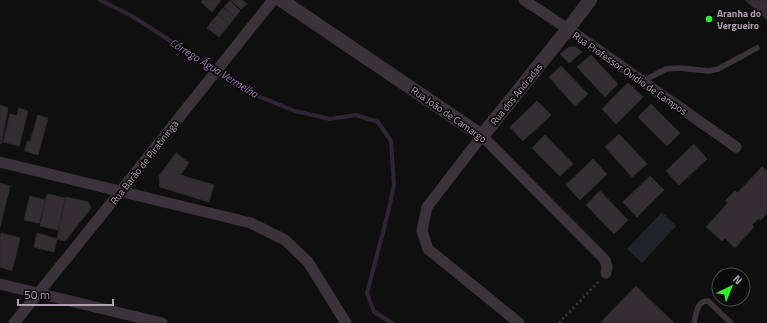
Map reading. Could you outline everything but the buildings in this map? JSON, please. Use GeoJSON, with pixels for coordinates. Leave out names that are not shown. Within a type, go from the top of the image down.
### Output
{"type":"FeatureCollection","features":[{"type":"Feature","properties":{"kind":"street","name":"Rua Barão de Piratininga"},"geometry":{"type":"LineString","coordinates":[[14,323],[122,191],[207,81],[273,0]]}},
{"type":"Feature","properties":{"kind":"street","name":"Rua João de Camargo"},"geometry":{"type":"LineString","coordinates":[[282,0],[482,136],[605,260],[607,267],[606,273]]}},
{"type":"Feature","properties":{"kind":"street","name":"Rua Professor Ovidio de Campos"},"geometry":{"type":"LineString","coordinates":[[524,0],[568,29],[736,147]]}},
{"type":"Feature","properties":{"kind":"street","name":"Rua dos Andradas"},"geometry":{"type":"LineString","coordinates":[[519,323],[428,249],[422,231],[427,207],[590,0]]}},
{"type":"Feature","properties":{"kind":"street"},"geometry":{"type":"LineString","coordinates":[[0,162],[251,223],[285,240],[308,262],[346,323]]}},
{"type":"Feature","properties":{"kind":"street"},"geometry":{"type":"LineString","coordinates":[[0,284],[162,323]]}},
{"type":"Feature","properties":{"kind":"lane"},"geometry":{"type":"LineString","coordinates":[[643,82],[666,69],[680,68],[709,71],[718,69],[757,48]]}},
{"type":"Feature","properties":{"kind":"lane"},"geometry":{"type":"LineString","coordinates":[[694,323],[696,310],[705,300],[732,323]]}},
{"type":"Feature","properties":{"kind":"path"},"geometry":{"type":"LineString","coordinates":[[559,323],[606,273]]}},
{"type":"Feature","properties":{"kind":"shaded area"},"geometry":{"type":"Polygon","coordinates":[[[662,212],[676,226],[642,263],[627,249],[662,212]]]}},
{"type":"Feature","properties":{"kind":"waterway","name":"Córrego Água Vermelha"},"geometry":{"type":"LineString","coordinates":[[100,0],[132,16],[253,94],[295,111],[330,119],[356,115],[378,122],[391,141],[394,185],[367,293],[374,312],[392,323]]}},
{"type":"Feature","properties":{"kind":"place","name":"Aranha do Vergueiro"},"geometry":{"type":"Point","coordinates":[709,19]}}]}
